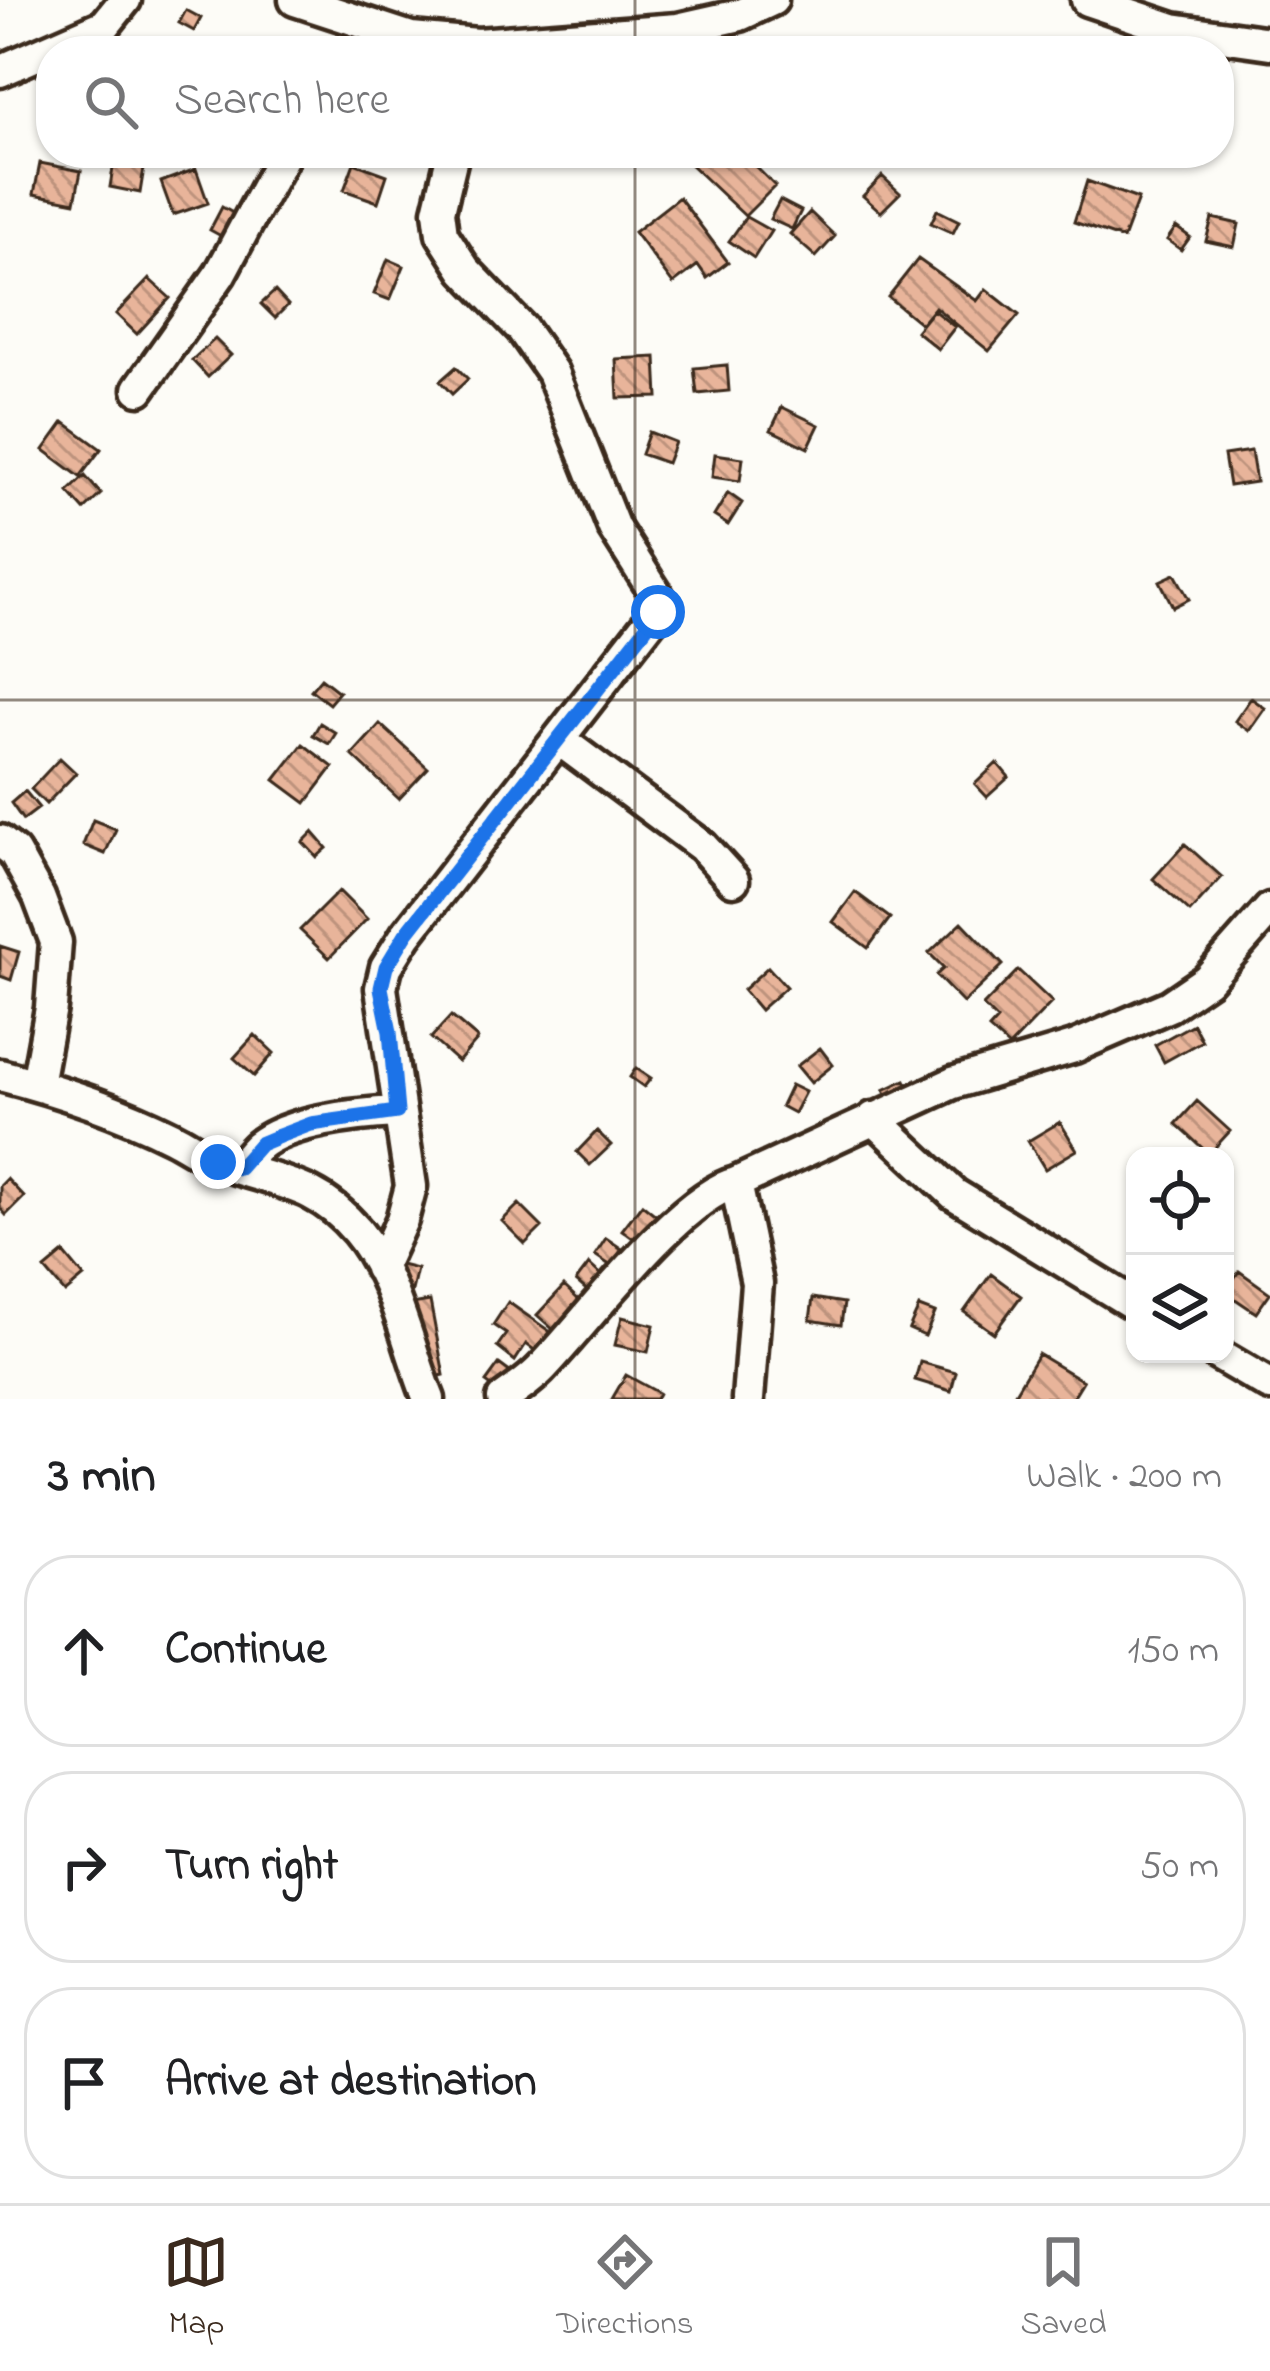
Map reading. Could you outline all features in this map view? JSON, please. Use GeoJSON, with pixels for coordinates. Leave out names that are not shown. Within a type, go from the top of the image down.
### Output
{"type":"FeatureCollection","features":[{"type":"Feature","properties":{"kind":"street"},"geometry":{"type":"LineString","coordinates":[[80,36],[105,25],[125,0]]}},
{"type":"Feature","properties":{"kind":"street"},"geometry":{"type":"LineString","coordinates":[[295,0],[378,36]]}},
{"type":"Feature","properties":{"kind":"street"},"geometry":{"type":"LineString","coordinates":[[604,36],[678,29],[740,15],[772,0]]}},
{"type":"Feature","properties":{"kind":"street"},"geometry":{"type":"LineString","coordinates":[[1087,0],[1173,28],[1222,36]]}},
{"type":"Feature","properties":{"kind":"street"},"geometry":{"type":"LineString","coordinates":[[1234,38],[1270,44]]}},
{"type":"Feature","properties":{"kind":"street"},"geometry":{"type":"LineString","coordinates":[[0,71],[36,55]]}},
{"type":"Feature","properties":{"kind":"street"},"geometry":{"type":"LineString","coordinates":[[139,389],[220,274],[277,168]]}},
{"type":"Feature","properties":{"kind":"street"},"geometry":{"type":"LineString","coordinates":[[380,1268],[410,1199],[411,1186],[381,988],[386,967],[406,934],[658,612],[658,597],[614,528],[552,372],[522,329],[465,270],[442,234],[440,212],[450,168]]}},
{"type":"Feature","properties":{"kind":"street"},"geometry":{"type":"LineString","coordinates":[[561,740],[702,846],[733,880]]}},
{"type":"Feature","properties":{"kind":"street"},"geometry":{"type":"LineString","coordinates":[[0,841],[14,852],[56,942],[38,1084]]}},
{"type":"Feature","properties":{"kind":"street"},"geometry":{"type":"LineString","coordinates":[[512,1396],[698,1202],[718,1187],[736,1183],[953,1083],[1074,1047],[1168,1006],[1207,980],[1270,909]]}},
{"type":"Feature","properties":{"kind":"street"},"geometry":{"type":"LineString","coordinates":[[0,1075],[38,1084],[170,1136],[218,1162],[297,1184],[330,1203],[359,1234],[380,1268],[429,1399]]}},
{"type":"Feature","properties":{"kind":"street"},"geometry":{"type":"LineString","coordinates":[[239,1168],[260,1144],[311,1124],[397,1112]]}},
{"type":"Feature","properties":{"kind":"street"},"geometry":{"type":"LineString","coordinates":[[874,1118],[954,1194],[1126,1299]]}},
{"type":"Feature","properties":{"kind":"street"},"geometry":{"type":"LineString","coordinates":[[736,1183],[757,1282],[748,1399]]}},
{"type":"Feature","properties":{"kind":"street"},"geometry":{"type":"LineString","coordinates":[[1232,1363],[1270,1385]]}},
{"type":"Feature","properties":{"kind":"building"},"geometry":{"type":"Polygon","coordinates":[[[186,10],[201,18],[194,31],[179,23],[186,10]]]}},
{"type":"Feature","properties":{"kind":"building"},"geometry":{"type":"Polygon","coordinates":[[[39,168],[81,171],[75,202],[34,194],[39,168]]]}},
{"type":"Feature","properties":{"kind":"building"},"geometry":{"type":"Polygon","coordinates":[[[113,168],[144,168],[140,193],[110,187],[113,168]]]}},
{"type":"Feature","properties":{"kind":"building"},"geometry":{"type":"Polygon","coordinates":[[[352,168],[387,175],[378,202],[344,190],[352,168]]]}},
{"type":"Feature","properties":{"kind":"building"},"geometry":{"type":"Polygon","coordinates":[[[694,168],[757,168],[775,186],[745,216],[694,168]]]}},
{"type":"Feature","properties":{"kind":"building"},"geometry":{"type":"Polygon","coordinates":[[[196,169],[208,203],[173,215],[161,182],[196,169]]]}},
{"type":"Feature","properties":{"kind":"building"},"geometry":{"type":"Polygon","coordinates":[[[882,176],[900,193],[881,212],[863,196],[882,176]]]}},
{"type":"Feature","properties":{"kind":"building"},"geometry":{"type":"Polygon","coordinates":[[[1087,181],[1138,199],[1123,239],[1074,222],[1087,181]]]}},
{"type":"Feature","properties":{"kind":"building"},"geometry":{"type":"Polygon","coordinates":[[[679,197],[728,262],[707,278],[698,265],[673,284],[634,232],[679,197]]]}},
{"type":"Feature","properties":{"kind":"building"},"geometry":{"type":"Polygon","coordinates":[[[780,200],[801,211],[792,229],[770,219],[780,200]]]}},
{"type":"Feature","properties":{"kind":"building"},"geometry":{"type":"Polygon","coordinates":[[[222,207],[235,214],[223,237],[210,230],[222,207]]]}},
{"type":"Feature","properties":{"kind":"building"},"geometry":{"type":"Polygon","coordinates":[[[937,210],[959,221],[953,233],[931,223],[937,210]]]}},
{"type":"Feature","properties":{"kind":"building"},"geometry":{"type":"Polygon","coordinates":[[[810,212],[835,236],[816,257],[790,234],[810,212]]]}},
{"type":"Feature","properties":{"kind":"building"},"geometry":{"type":"Polygon","coordinates":[[[746,217],[771,231],[754,258],[729,241],[746,217]]]}},
{"type":"Feature","properties":{"kind":"building"},"geometry":{"type":"Polygon","coordinates":[[[1212,218],[1239,224],[1234,247],[1206,241],[1212,218]]]}},
{"type":"Feature","properties":{"kind":"building"},"geometry":{"type":"Polygon","coordinates":[[[1176,227],[1190,237],[1181,250],[1167,240],[1176,227]]]}},
{"type":"Feature","properties":{"kind":"building"},"geometry":{"type":"Polygon","coordinates":[[[388,259],[404,266],[390,300],[374,294],[388,259]]]}},
{"type":"Feature","properties":{"kind":"building"},"geometry":{"type":"Polygon","coordinates":[[[918,259],[977,301],[986,289],[1019,315],[989,351],[935,307],[921,324],[888,297],[918,259]]]}},
{"type":"Feature","properties":{"kind":"building"},"geometry":{"type":"Polygon","coordinates":[[[149,279],[170,298],[137,334],[116,314],[149,279]]]}},
{"type":"Feature","properties":{"kind":"building"},"geometry":{"type":"Polygon","coordinates":[[[275,291],[288,305],[275,318],[261,304],[275,291]]]}},
{"type":"Feature","properties":{"kind":"building"},"geometry":{"type":"Polygon","coordinates":[[[933,310],[955,327],[938,349],[916,331],[933,310]]]}},
{"type":"Feature","properties":{"kind":"building"},"geometry":{"type":"Polygon","coordinates":[[[215,339],[231,355],[208,377],[192,360],[215,339]]]}},
{"type":"Feature","properties":{"kind":"building"},"geometry":{"type":"Polygon","coordinates":[[[656,357],[658,397],[618,398],[616,359],[656,357]]]}},
{"type":"Feature","properties":{"kind":"building"},"geometry":{"type":"Polygon","coordinates":[[[727,365],[729,391],[697,394],[694,368],[727,365]]]}},
{"type":"Feature","properties":{"kind":"building"},"geometry":{"type":"Polygon","coordinates":[[[456,367],[468,379],[452,394],[440,381],[456,367]]]}},
{"type":"Feature","properties":{"kind":"building"},"geometry":{"type":"Polygon","coordinates":[[[782,407],[819,425],[808,448],[771,430],[782,407]]]}},
{"type":"Feature","properties":{"kind":"building"},"geometry":{"type":"Polygon","coordinates":[[[64,422],[101,449],[80,477],[44,450],[64,422]]]}},
{"type":"Feature","properties":{"kind":"building"},"geometry":{"type":"Polygon","coordinates":[[[649,432],[675,442],[667,463],[641,454],[649,432]]]}},
{"type":"Feature","properties":{"kind":"building"},"geometry":{"type":"Polygon","coordinates":[[[1251,451],[1256,482],[1229,486],[1224,455],[1251,451]]]}},
{"type":"Feature","properties":{"kind":"building"},"geometry":{"type":"Polygon","coordinates":[[[715,454],[743,458],[740,481],[712,477],[715,454]]]}},
{"type":"Feature","properties":{"kind":"building"},"geometry":{"type":"Polygon","coordinates":[[[85,476],[101,494],[84,510],[68,492],[85,476]]]}},
{"type":"Feature","properties":{"kind":"building"},"geometry":{"type":"Polygon","coordinates":[[[728,493],[742,503],[728,525],[714,516],[728,493]]]}},
{"type":"Feature","properties":{"kind":"building"},"geometry":{"type":"Polygon","coordinates":[[[1175,574],[1189,599],[1173,607],[1160,581],[1175,574]]]}},
{"type":"Feature","properties":{"kind":"building"},"geometry":{"type":"Polygon","coordinates":[[[321,678],[339,692],[329,704],[311,690],[321,678]]]}},
{"type":"Feature","properties":{"kind":"building"},"geometry":{"type":"Polygon","coordinates":[[[1251,698],[1265,708],[1249,731],[1235,721],[1251,698]]]}},
{"type":"Feature","properties":{"kind":"building"},"geometry":{"type":"Polygon","coordinates":[[[320,723],[336,733],[329,744],[313,735],[320,723]]]}},
{"type":"Feature","properties":{"kind":"building"},"geometry":{"type":"Polygon","coordinates":[[[380,724],[428,768],[399,799],[352,755],[380,724]]]}},
{"type":"Feature","properties":{"kind":"building"},"geometry":{"type":"Polygon","coordinates":[[[303,744],[333,767],[306,803],[275,780],[303,744]]]}},
{"type":"Feature","properties":{"kind":"building"},"geometry":{"type":"Polygon","coordinates":[[[60,758],[76,773],[46,804],[31,789],[60,758]]]}},
{"type":"Feature","properties":{"kind":"building"},"geometry":{"type":"Polygon","coordinates":[[[997,763],[1009,777],[987,797],[975,784],[997,763]]]}},
{"type":"Feature","properties":{"kind":"building"},"geometry":{"type":"Polygon","coordinates":[[[25,791],[39,808],[23,820],[11,803],[25,791]]]}},
{"type":"Feature","properties":{"kind":"building"},"geometry":{"type":"Polygon","coordinates":[[[93,820],[116,829],[105,854],[83,845],[93,820]]]}},
{"type":"Feature","properties":{"kind":"building"},"geometry":{"type":"Polygon","coordinates":[[[313,832],[327,848],[317,857],[303,842],[313,832]]]}},
{"type":"Feature","properties":{"kind":"building"},"geometry":{"type":"Polygon","coordinates":[[[1185,844],[1222,877],[1190,912],[1153,879],[1185,844]]]}},
{"type":"Feature","properties":{"kind":"building"},"geometry":{"type":"Polygon","coordinates":[[[339,891],[367,919],[329,958],[300,930],[339,891]]]}},
{"type":"Feature","properties":{"kind":"building"},"geometry":{"type":"Polygon","coordinates":[[[855,892],[890,918],[868,948],[833,922],[855,892]]]}},
{"type":"Feature","properties":{"kind":"building"},"geometry":{"type":"Polygon","coordinates":[[[962,922],[1003,965],[963,1003],[936,975],[944,968],[929,953],[962,922]]]}},
{"type":"Feature","properties":{"kind":"building"},"geometry":{"type":"Polygon","coordinates":[[[0,946],[19,952],[11,980],[0,976],[0,946]]]}},
{"type":"Feature","properties":{"kind":"building"},"geometry":{"type":"Polygon","coordinates":[[[768,967],[786,987],[760,1010],[743,990],[768,967]]]}},
{"type":"Feature","properties":{"kind":"building"},"geometry":{"type":"Polygon","coordinates":[[[1018,970],[1052,1002],[1009,1047],[989,1029],[997,1020],[983,1006],[1018,970]]]}},
{"type":"Feature","properties":{"kind":"building"},"geometry":{"type":"Polygon","coordinates":[[[451,1016],[478,1039],[458,1062],[431,1038],[451,1016]]]}},
{"type":"Feature","properties":{"kind":"building"},"geometry":{"type":"Polygon","coordinates":[[[1193,1024],[1202,1041],[1164,1062],[1155,1045],[1193,1024]]]}},
{"type":"Feature","properties":{"kind":"building"},"geometry":{"type":"Polygon","coordinates":[[[255,1035],[274,1053],[254,1076],[234,1058],[255,1035]]]}},
{"type":"Feature","properties":{"kind":"building"},"geometry":{"type":"Polygon","coordinates":[[[820,1048],[833,1065],[811,1083],[797,1066],[820,1048]]]}},
{"type":"Feature","properties":{"kind":"building"},"geometry":{"type":"Polygon","coordinates":[[[636,1068],[651,1078],[644,1087],[630,1077],[636,1068]]]}},
{"type":"Feature","properties":{"kind":"building"},"geometry":{"type":"Polygon","coordinates":[[[905,1080],[914,1099],[893,1108],[884,1090],[905,1080]]]}},
{"type":"Feature","properties":{"kind":"building"},"geometry":{"type":"Polygon","coordinates":[[[791,1085],[805,1092],[794,1113],[781,1106],[791,1085]]]}},
{"type":"Feature","properties":{"kind":"building"},"geometry":{"type":"Polygon","coordinates":[[[1197,1101],[1230,1131],[1215,1147],[1201,1147],[1176,1124],[1197,1101]]]}},
{"type":"Feature","properties":{"kind":"building"},"geometry":{"type":"Polygon","coordinates":[[[1060,1122],[1077,1150],[1045,1169],[1028,1141],[1060,1122]]]}},
{"type":"Feature","properties":{"kind":"building"},"geometry":{"type":"Polygon","coordinates":[[[597,1131],[611,1145],[590,1165],[577,1152],[597,1131]]]}},
{"type":"Feature","properties":{"kind":"building"},"geometry":{"type":"Polygon","coordinates":[[[7,1179],[24,1197],[6,1215],[0,1208],[0,1186],[7,1179]]]}},
{"type":"Feature","properties":{"kind":"building"},"geometry":{"type":"Polygon","coordinates":[[[519,1204],[542,1227],[525,1244],[502,1221],[519,1204]]]}},
{"type":"Feature","properties":{"kind":"building"},"geometry":{"type":"Polygon","coordinates":[[[642,1204],[657,1216],[638,1242],[622,1230],[642,1204]]]}},
{"type":"Feature","properties":{"kind":"building"},"geometry":{"type":"Polygon","coordinates":[[[606,1238],[622,1249],[611,1266],[595,1255],[606,1238]]]}},
{"type":"Feature","properties":{"kind":"building"},"geometry":{"type":"Polygon","coordinates":[[[64,1253],[84,1277],[65,1293],[45,1269],[64,1253]]]}},
{"type":"Feature","properties":{"kind":"building"},"geometry":{"type":"Polygon","coordinates":[[[397,1264],[417,1269],[411,1295],[392,1291],[397,1264]]]}},
{"type":"Feature","properties":{"kind":"building"},"geometry":{"type":"Polygon","coordinates":[[[589,1264],[604,1278],[591,1294],[576,1281],[589,1264]]]}},
{"type":"Feature","properties":{"kind":"building"},"geometry":{"type":"Polygon","coordinates":[[[1239,1271],[1270,1293],[1256,1313],[1234,1298],[1239,1271]]]}},
{"type":"Feature","properties":{"kind":"building"},"geometry":{"type":"Polygon","coordinates":[[[991,1274],[1021,1296],[994,1333],[964,1312],[991,1274]]]}},
{"type":"Feature","properties":{"kind":"building"},"geometry":{"type":"Polygon","coordinates":[[[564,1286],[582,1303],[556,1332],[537,1315],[564,1286]]]}},
{"type":"Feature","properties":{"kind":"building"},"geometry":{"type":"Polygon","coordinates":[[[813,1298],[844,1303],[841,1325],[810,1320],[813,1298]]]}},
{"type":"Feature","properties":{"kind":"building"},"geometry":{"type":"Polygon","coordinates":[[[430,1301],[444,1375],[426,1379],[412,1304],[430,1301]]]}},
{"type":"Feature","properties":{"kind":"building"},"geometry":{"type":"Polygon","coordinates":[[[508,1302],[555,1335],[541,1355],[526,1344],[515,1361],[497,1347],[506,1334],[493,1325],[508,1302]]]}},
{"type":"Feature","properties":{"kind":"building"},"geometry":{"type":"Polygon","coordinates":[[[919,1307],[935,1313],[925,1336],[909,1329],[919,1307]]]}},
{"type":"Feature","properties":{"kind":"building"},"geometry":{"type":"Polygon","coordinates":[[[622,1317],[654,1325],[648,1352],[615,1345],[622,1317]]]}},
{"type":"Feature","properties":{"kind":"building"},"geometry":{"type":"Polygon","coordinates":[[[1038,1354],[1083,1381],[1072,1399],[1013,1396],[1038,1354]]]}},
{"type":"Feature","properties":{"kind":"building"},"geometry":{"type":"Polygon","coordinates":[[[920,1362],[956,1372],[951,1391],[915,1380],[920,1362]]]}},
{"type":"Feature","properties":{"kind":"building"},"geometry":{"type":"Polygon","coordinates":[[[499,1364],[514,1375],[501,1393],[486,1382],[499,1364]]]}},
{"type":"Feature","properties":{"kind":"building"},"geometry":{"type":"Polygon","coordinates":[[[626,1375],[659,1393],[656,1399],[612,1399],[626,1375]]]}},
{"type":"Feature","properties":{"kind":"route"},"geometry":{"type":"LineString","coordinates":[[218,1162],[239,1168],[260,1144],[311,1124],[397,1112],[381,988],[386,967],[406,934],[658,612]]}}]}
